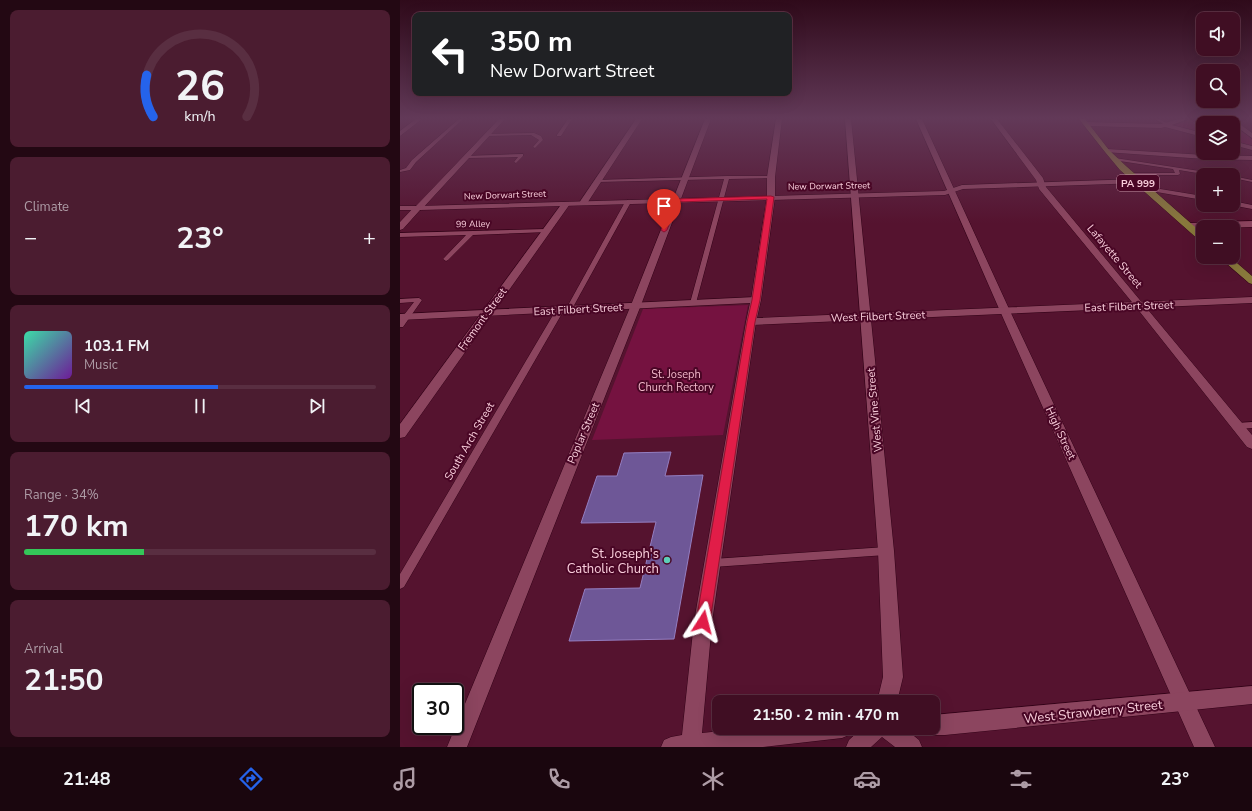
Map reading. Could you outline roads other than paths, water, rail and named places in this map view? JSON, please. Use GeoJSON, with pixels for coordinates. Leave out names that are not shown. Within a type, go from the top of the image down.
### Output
{"type":"FeatureCollection","features":[{"type":"Feature","properties":{"kind":"main road","name":"PA 999"},"geometry":{"type":"LineString","coordinates":[[1110,154],[1129,174],[1196,232]]}},
{"type":"Feature","properties":{"kind":"main road"},"geometry":{"type":"LineString","coordinates":[[1232,264],[1252,281]]}},
{"type":"Feature","properties":{"kind":"street"},"geometry":{"type":"LineString","coordinates":[[400,227],[469,154]]}},
{"type":"Feature","properties":{"kind":"street"},"geometry":{"type":"LineString","coordinates":[[583,203],[615,154]]}},
{"type":"Feature","properties":{"kind":"street","name":"Poplar Street"},"geometry":{"type":"LineString","coordinates":[[457,747],[636,305],[693,154]]}},
{"type":"Feature","properties":{"kind":"street"},"geometry":{"type":"LineString","coordinates":[[692,746],[703,622],[751,322],[756,300],[771,197],[771,177],[774,154]]}},
{"type":"Feature","properties":{"kind":"street","name":"West Vine Street"},"geometry":{"type":"LineString","coordinates":[[851,154],[886,551],[893,677],[889,695]]}},
{"type":"Feature","properties":{"kind":"street","name":"High Street"},"geometry":{"type":"LineString","coordinates":[[934,154],[1205,747]]}},
{"type":"Feature","properties":{"kind":"street","name":"Lafayette Street"},"geometry":{"type":"LineString","coordinates":[[1020,154],[1040,180],[1041,184],[1252,444]]}},
{"type":"Feature","properties":{"kind":"street"},"geometry":{"type":"LineString","coordinates":[[1161,154],[1252,158]]}},
{"type":"Feature","properties":{"kind":"street","name":"New Dorwart Street"},"geometry":{"type":"LineString","coordinates":[[400,208],[944,193],[962,187],[1137,181]]}},
{"type":"Feature","properties":{"kind":"street"},"geometry":{"type":"LineString","coordinates":[[1145,188],[1196,197]]}},
{"type":"Feature","properties":{"kind":"street","name":"Fremont Street"},"geometry":{"type":"LineString","coordinates":[[400,434],[485,314],[566,204]]}},
{"type":"Feature","properties":{"kind":"street"},"geometry":{"type":"LineString","coordinates":[[1240,204],[1252,207]]}},
{"type":"Feature","properties":{"kind":"street"},"geometry":{"type":"LineString","coordinates":[[1189,226],[1252,224]]}},
{"type":"Feature","properties":{"kind":"street","name":"East Filbert Street"},"geometry":{"type":"LineString","coordinates":[[402,320],[636,305],[756,300]]}},
{"type":"Feature","properties":{"kind":"street","name":"East Filbert Street"},"geometry":{"type":"LineString","coordinates":[[1005,311],[1252,300]]}},
{"type":"Feature","properties":{"kind":"street","name":"West Filbert Street"},"geometry":{"type":"LineString","coordinates":[[751,322],[1005,311]]}},
{"type":"Feature","properties":{"kind":"street","name":"West Strawberry Street"},"geometry":{"type":"LineString","coordinates":[[940,726],[1252,695]]}},
{"type":"Feature","properties":{"kind":"street"},"geometry":{"type":"LineString","coordinates":[[671,747],[692,746],[784,735]]}},
{"type":"Feature","properties":{"kind":"street"},"geometry":{"type":"LineString","coordinates":[[856,747],[869,735]]}},
{"type":"Feature","properties":{"kind":"street"},"geometry":{"type":"LineString","coordinates":[[896,735],[912,747]]}},
{"type":"Feature","properties":{"kind":"lane"},"geometry":{"type":"LineString","coordinates":[[400,171],[408,169],[422,154]]}},
{"type":"Feature","properties":{"kind":"lane"},"geometry":{"type":"LineString","coordinates":[[466,157],[521,155],[516,162]]}},
{"type":"Feature","properties":{"kind":"lane"},"geometry":{"type":"LineString","coordinates":[[1115,159],[1196,172]]}},
{"type":"Feature","properties":{"kind":"lane"},"geometry":{"type":"LineString","coordinates":[[1175,168],[1178,174]]}},
{"type":"Feature","properties":{"kind":"lane"},"geometry":{"type":"LineString","coordinates":[[1129,174],[1178,174],[1196,176]]}},
{"type":"Feature","properties":{"kind":"lane"},"geometry":{"type":"LineString","coordinates":[[693,303],[727,177]]}},
{"type":"Feature","properties":{"kind":"lane"},"geometry":{"type":"LineString","coordinates":[[597,181],[771,177]]}},
{"type":"Feature","properties":{"kind":"lane"},"geometry":{"type":"LineString","coordinates":[[1240,178],[1252,181]]}},
{"type":"Feature","properties":{"kind":"lane","name":"South Arch Street"},"geometry":{"type":"LineString","coordinates":[[400,584],[530,358],[564,310],[628,202]]}},
{"type":"Feature","properties":{"kind":"lane","name":"99 Alley"},"geometry":{"type":"LineString","coordinates":[[400,235],[546,231]]}},
{"type":"Feature","properties":{"kind":"lane"},"geometry":{"type":"LineString","coordinates":[[446,259],[471,233]]}},
{"type":"Feature","properties":{"kind":"lane"},"geometry":{"type":"LineString","coordinates":[[400,301],[419,300],[402,320]]}},
{"type":"Feature","properties":{"kind":"lane"},"geometry":{"type":"LineString","coordinates":[[1238,426],[1252,425]]}},
{"type":"Feature","properties":{"kind":"lane"},"geometry":{"type":"LineString","coordinates":[[713,563],[886,551]]}},
{"type":"Feature","properties":{"kind":"place","name":"St. Joseph's Catholic Church"},"geometry":{"type":"Point","coordinates":[667,560]}},
{"type":"Feature","properties":{"kind":"park label","name":"St. Joseph Church Rectory"},"geometry":{"type":"Point","coordinates":[676,380]}}]}
